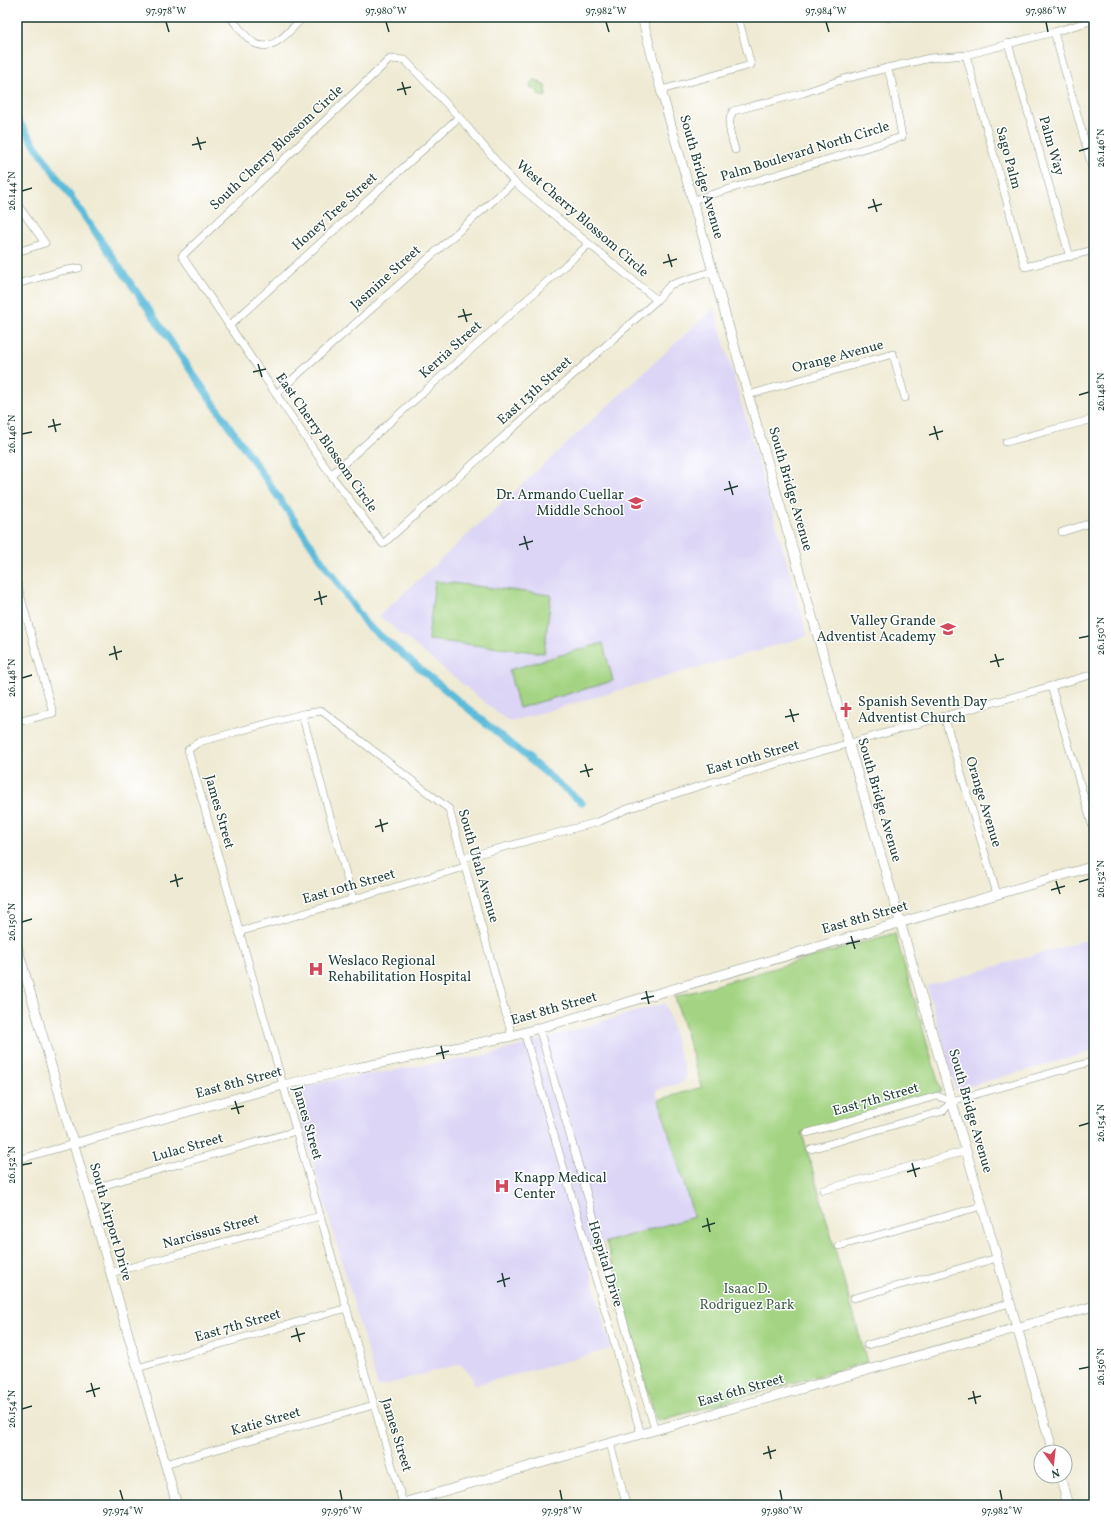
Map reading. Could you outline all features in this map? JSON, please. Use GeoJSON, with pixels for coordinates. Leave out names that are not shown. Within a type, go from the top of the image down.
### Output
{"type":"FeatureCollection","features":[{"type":"Feature","properties":{"kind":"street"},"geometry":{"type":"LineString","coordinates":[[230,17],[253,42],[262,46],[274,44],[303,17]]}},
{"type":"Feature","properties":{"kind":"street","name":"South Bridge Avenue"},"geometry":{"type":"LineString","coordinates":[[642,17],[661,90],[748,396],[1051,1444]]}},
{"type":"Feature","properties":{"kind":"street"},"geometry":{"type":"LineString","coordinates":[[661,90],[751,65],[738,17]]}},
{"type":"Feature","properties":{"kind":"street"},"geometry":{"type":"LineString","coordinates":[[887,68],[930,58],[966,55],[1094,20]]}},
{"type":"Feature","properties":{"kind":"street"},"geometry":{"type":"LineString","coordinates":[[1054,32],[1094,174]]}},
{"type":"Feature","properties":{"kind":"street","name":"Palm Way"},"geometry":{"type":"LineString","coordinates":[[1008,44],[1070,257]]}},
{"type":"Feature","properties":{"kind":"street","name":"Sago Palm"},"geometry":{"type":"LineString","coordinates":[[966,55],[1025,267],[1070,257]]}},
{"type":"Feature","properties":{"kind":"street","name":"West Cherry Blossom Circle"},"geometry":{"type":"LineString","coordinates":[[390,59],[405,60],[459,117],[514,182],[657,300]]}},
{"type":"Feature","properties":{"kind":"street","name":"South Cherry Blossom Circle"},"geometry":{"type":"LineString","coordinates":[[182,256],[390,59]]}},
{"type":"Feature","properties":{"kind":"street","name":"Palm Boulevard North Circle"},"geometry":{"type":"LineString","coordinates":[[692,200],[902,137],[892,82],[887,68],[844,79],[803,93],[733,111],[729,118],[729,128],[735,150]]}},
{"type":"Feature","properties":{"kind":"street","name":"Honey Tree Street"},"geometry":{"type":"LineString","coordinates":[[229,326],[459,117]]}},
{"type":"Feature","properties":{"kind":"street","name":"Jasmine Street"},"geometry":{"type":"LineString","coordinates":[[276,394],[514,182]]}},
{"type":"Feature","properties":{"kind":"street"},"geometry":{"type":"LineString","coordinates":[[17,204],[45,244],[17,252]]}},
{"type":"Feature","properties":{"kind":"street","name":"Kerria Street"},"geometry":{"type":"LineString","coordinates":[[331,475],[589,244]]}},
{"type":"Feature","properties":{"kind":"street"},"geometry":{"type":"LineString","coordinates":[[1070,257],[1094,250]]}},
{"type":"Feature","properties":{"kind":"street","name":"East Cherry Blossom Circle"},"geometry":{"type":"LineString","coordinates":[[182,256],[331,475],[383,544]]}},
{"type":"Feature","properties":{"kind":"street"},"geometry":{"type":"LineString","coordinates":[[17,284],[61,271],[79,268]]}},
{"type":"Feature","properties":{"kind":"street","name":"East 13th Street"},"geometry":{"type":"LineString","coordinates":[[383,544],[657,300],[670,285],[713,271]]}},
{"type":"Feature","properties":{"kind":"street","name":"Orange Avenue"},"geometry":{"type":"LineString","coordinates":[[748,396],[893,354],[905,398]]}},
{"type":"Feature","properties":{"kind":"street"},"geometry":{"type":"LineString","coordinates":[[1006,442],[1094,419]]}},
{"type":"Feature","properties":{"kind":"street"},"geometry":{"type":"LineString","coordinates":[[1062,532],[1094,522]]}},
{"type":"Feature","properties":{"kind":"street"},"geometry":{"type":"LineString","coordinates":[[17,584],[53,713],[17,722]]}},
{"type":"Feature","properties":{"kind":"street","name":"East 10th Street"},"geometry":{"type":"LineString","coordinates":[[463,858],[598,822],[627,808],[709,783],[1094,674]]}},
{"type":"Feature","properties":{"kind":"street"},"geometry":{"type":"LineString","coordinates":[[1051,686],[1094,831]]}},
{"type":"Feature","properties":{"kind":"street","name":"South Utah Avenue"},"geometry":{"type":"LineString","coordinates":[[302,714],[322,711],[449,809],[512,1036]]}},
{"type":"Feature","properties":{"kind":"street"},"geometry":{"type":"LineString","coordinates":[[302,714],[353,900]]}},
{"type":"Feature","properties":{"kind":"street","name":"James Street"},"geometry":{"type":"LineString","coordinates":[[302,714],[199,742],[188,750],[374,1405],[400,1504]]}},
{"type":"Feature","properties":{"kind":"street","name":"Orange Avenue"},"geometry":{"type":"LineString","coordinates":[[944,716],[997,894]]}},
{"type":"Feature","properties":{"kind":"street","name":"East 8th Street"},"geometry":{"type":"LineString","coordinates":[[17,1160],[283,1085],[350,1069],[512,1036],[1094,866]]}},
{"type":"Feature","properties":{"kind":"street","name":"East 10th Street"},"geometry":{"type":"LineString","coordinates":[[239,932],[465,867]]}},
{"type":"Feature","properties":{"kind":"street","name":"South Airport Drive"},"geometry":{"type":"LineString","coordinates":[[17,946],[177,1505]]}},
{"type":"Feature","properties":{"kind":"street","name":"Hospital Drive"},"geometry":{"type":"LineString","coordinates":[[539,1028],[655,1430]]}},
{"type":"Feature","properties":{"kind":"street","name":"Hospital Drive"},"geometry":{"type":"LineString","coordinates":[[524,1032],[641,1434]]}},
{"type":"Feature","properties":{"kind":"street","name":"East 7th Street"},"geometry":{"type":"LineString","coordinates":[[811,1149],[943,1111],[952,1102],[1094,1061]]}},
{"type":"Feature","properties":{"kind":"street","name":"East 7th Street"},"geometry":{"type":"LineString","coordinates":[[807,1133],[937,1096],[952,1102]]}},
{"type":"Feature","properties":{"kind":"street","name":"Lulac Street"},"geometry":{"type":"LineString","coordinates":[[87,1190],[296,1131]]}},
{"type":"Feature","properties":{"kind":"street"},"geometry":{"type":"LineString","coordinates":[[823,1190],[966,1151]]}},
{"type":"Feature","properties":{"kind":"street"},"geometry":{"type":"LineString","coordinates":[[839,1246],[982,1206]]}},
{"type":"Feature","properties":{"kind":"street","name":"Narcissus Street"},"geometry":{"type":"LineString","coordinates":[[110,1273],[320,1216]]}},
{"type":"Feature","properties":{"kind":"street"},"geometry":{"type":"LineString","coordinates":[[854,1298],[997,1258]]}},
{"type":"Feature","properties":{"kind":"street"},"geometry":{"type":"LineString","coordinates":[[867,1345],[1010,1303]]}},
{"type":"Feature","properties":{"kind":"street","name":"East 6th Street"},"geometry":{"type":"LineString","coordinates":[[400,1504],[1094,1306]]}},
{"type":"Feature","properties":{"kind":"street","name":"East 7th Street"},"geometry":{"type":"LineString","coordinates":[[137,1368],[346,1308]]}},
{"type":"Feature","properties":{"kind":"street","name":"Katie Street"},"geometry":{"type":"LineString","coordinates":[[165,1464],[374,1405]]}},
{"type":"Feature","properties":{"kind":"street"},"geometry":{"type":"LineString","coordinates":[[610,1443],[626,1505]]}},
{"type":"Feature","properties":{"kind":"street"},"geometry":{"type":"LineString","coordinates":[[1062,1484],[1068,1505]]}},
{"type":"Feature","properties":{"kind":"shaded area","name":"Dr. Armando Cuellar Middle School"},"geometry":{"type":"Polygon","coordinates":[[[714,308],[808,636],[509,722],[379,616],[714,308]]]}},
{"type":"Feature","properties":{"kind":"shaded area"},"geometry":{"type":"Polygon","coordinates":[[[1094,938],[1094,1051],[956,1090],[927,986],[1094,938]]]}},
{"type":"Feature","properties":{"kind":"shaded area","name":"Knapp Medical Center"},"geometry":{"type":"Polygon","coordinates":[[[665,1003],[686,1075],[684,1082],[656,1090],[694,1217],[584,1249],[611,1349],[475,1385],[472,1376],[460,1364],[378,1387],[292,1090],[327,1081],[493,1054],[665,1003]]]}},
{"type":"Feature","properties":{"kind":"green space"},"geometry":{"type":"Polygon","coordinates":[[[533,80],[540,82],[540,84],[546,87],[546,96],[540,96],[536,88],[531,88],[530,84],[533,80]]]}},
{"type":"Feature","properties":{"kind":"green space"},"geometry":{"type":"Polygon","coordinates":[[[435,581],[551,595],[544,653],[428,640],[435,581]]]}},
{"type":"Feature","properties":{"kind":"green space"},"geometry":{"type":"Polygon","coordinates":[[[603,643],[613,681],[519,708],[509,670],[603,643]]]}},
{"type":"Feature","properties":{"kind":"green space","name":"Isaac D. Rodriguez Park"},"geometry":{"type":"Polygon","coordinates":[[[895,933],[941,1092],[802,1133],[867,1362],[658,1421],[655,1417],[606,1242],[694,1217],[659,1100],[702,1087],[675,997],[895,933]]]}},
{"type":"Feature","properties":{"kind":"waterway"},"geometry":{"type":"LineString","coordinates":[[17,119],[366,624],[582,803]]}},
{"type":"Feature","properties":{"kind":"place","name":"Dr. Armando Cuellar Middle School"},"geometry":{"type":"Point","coordinates":[636,503]}},
{"type":"Feature","properties":{"kind":"place","name":"Valley Grande Adventist Academy"},"geometry":{"type":"Point","coordinates":[948,629]}},
{"type":"Feature","properties":{"kind":"place","name":"Spanish Seventh Day Adventist Church"},"geometry":{"type":"Point","coordinates":[846,710]}},
{"type":"Feature","properties":{"kind":"place","name":"Weslaco Regional Rehabilitation Hospital"},"geometry":{"type":"Point","coordinates":[316,969]}},
{"type":"Feature","properties":{"kind":"place","name":"Knapp Medical Center"},"geometry":{"type":"Point","coordinates":[502,1186]}}]}
